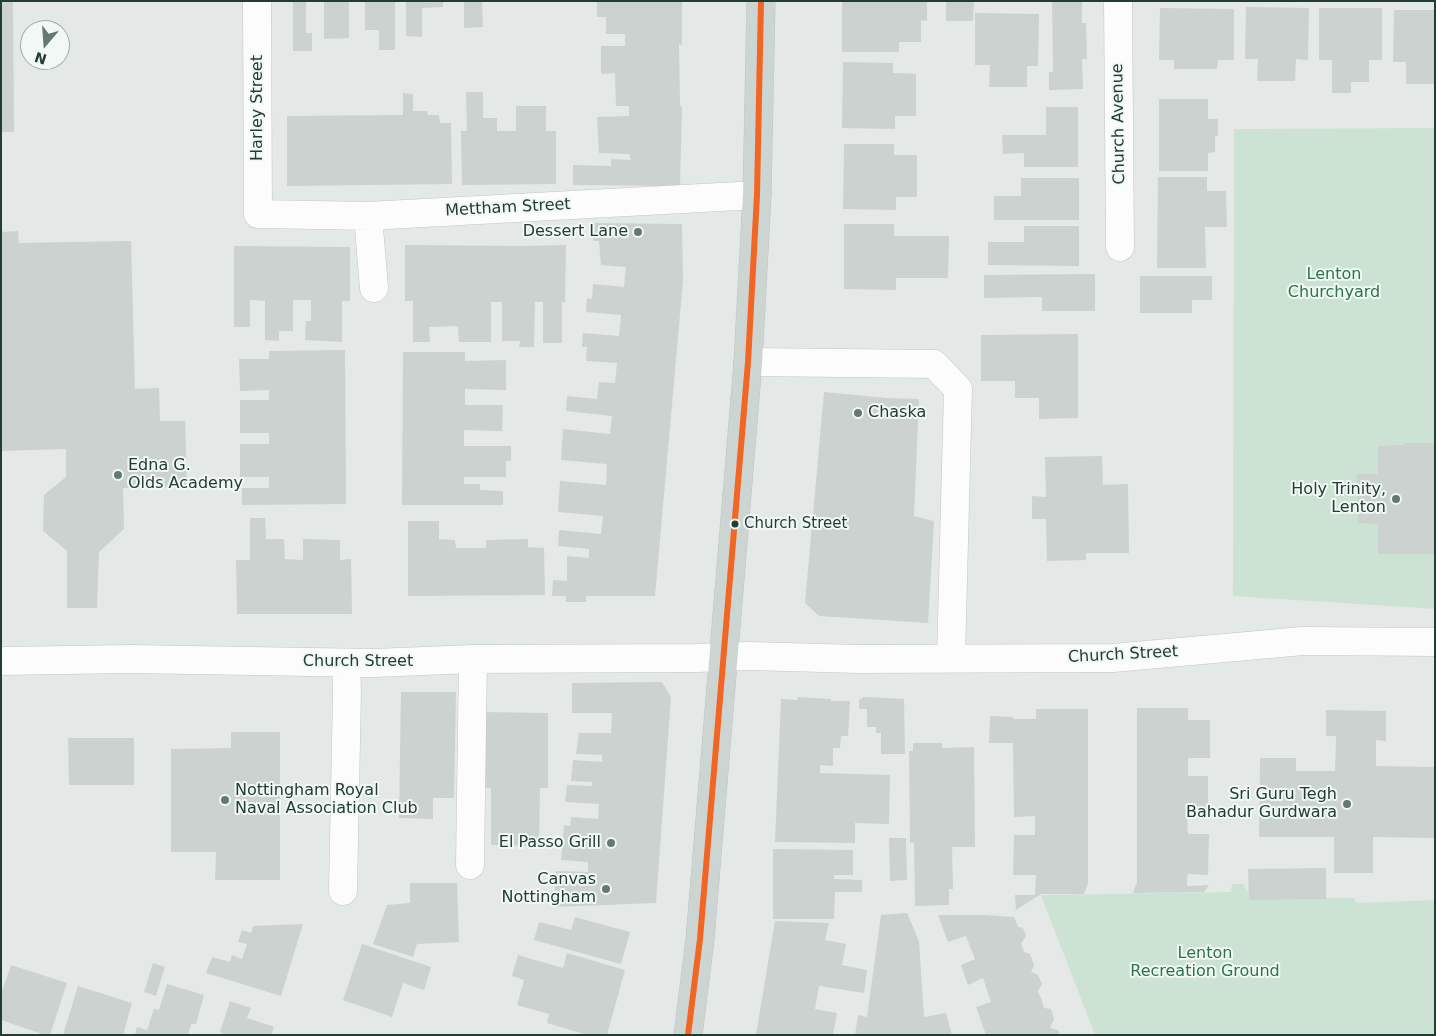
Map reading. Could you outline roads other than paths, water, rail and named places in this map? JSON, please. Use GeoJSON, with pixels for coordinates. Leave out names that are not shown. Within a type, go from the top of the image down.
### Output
{"type":"FeatureCollection","features":[{"type":"Feature","properties":{"kind":"main road"},"geometry":{"type":"LineString","coordinates":[[688,1035],[700,938],[748,362],[756,194],[761,1]]}},
{"type":"Feature","properties":{"kind":"street","name":"Harley Street"},"geometry":{"type":"LineString","coordinates":[[257,1],[258,214]]}},
{"type":"Feature","properties":{"kind":"street","name":"Church Avenue"},"geometry":{"type":"LineString","coordinates":[[1118,1],[1120,247]]}},
{"type":"Feature","properties":{"kind":"street","name":"Mettham Street"},"geometry":{"type":"LineString","coordinates":[[258,214],[368,216],[756,194]]}},
{"type":"Feature","properties":{"kind":"street"},"geometry":{"type":"LineString","coordinates":[[368,216],[374,288]]}},
{"type":"Feature","properties":{"kind":"street"},"geometry":{"type":"LineString","coordinates":[[748,362],[934,364],[958,389],[951,658]]}},
{"type":"Feature","properties":{"kind":"street","name":"Church Street"},"geometry":{"type":"LineString","coordinates":[[1,661],[130,659],[374,663],[473,659],[723,658],[748,656],[859,659],[1113,658],[1303,642],[1435,642]]}},
{"type":"Feature","properties":{"kind":"street"},"geometry":{"type":"LineString","coordinates":[[470,865],[473,659]]}},
{"type":"Feature","properties":{"kind":"street"},"geometry":{"type":"LineString","coordinates":[[343,891],[346,663]]}},
{"type":"Feature","properties":{"kind":"place","name":"Dessert Lane"},"geometry":{"type":"Point","coordinates":[638,232]}},
{"type":"Feature","properties":{"kind":"place","name":"Chaska"},"geometry":{"type":"Point","coordinates":[858,413]}},
{"type":"Feature","properties":{"kind":"place","name":"Edna G. Olds Academy"},"geometry":{"type":"Point","coordinates":[118,475]}},
{"type":"Feature","properties":{"kind":"place","name":"Holy Trinity, Lenton"},"geometry":{"type":"Point","coordinates":[1396,499]}},
{"type":"Feature","properties":{"kind":"place","name":"Church Street"},"geometry":{"type":"Point","coordinates":[735,524]}},
{"type":"Feature","properties":{"kind":"place","name":"Nottingham Royal Naval Association Club"},"geometry":{"type":"Point","coordinates":[225,800]}},
{"type":"Feature","properties":{"kind":"place","name":"Sri Guru Tegh Bahadur Gurdwara"},"geometry":{"type":"Point","coordinates":[1347,804]}},
{"type":"Feature","properties":{"kind":"place","name":"El Passo Grill"},"geometry":{"type":"Point","coordinates":[611,843]}},
{"type":"Feature","properties":{"kind":"place","name":"Canvas Nottingham"},"geometry":{"type":"Point","coordinates":[606,889]}},
{"type":"Feature","properties":{"kind":"park label","name":"Lenton Churchyard"},"geometry":{"type":"Point","coordinates":[1334,284]}},
{"type":"Feature","properties":{"kind":"park label","name":"Lenton Recreation Ground"},"geometry":{"type":"Point","coordinates":[1205,963]}}]}
